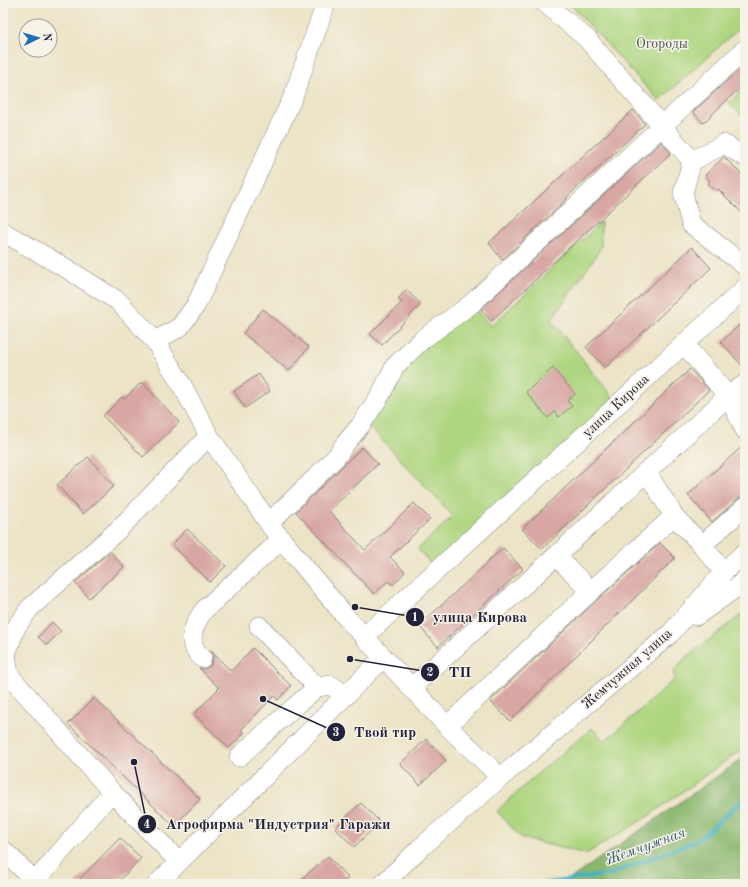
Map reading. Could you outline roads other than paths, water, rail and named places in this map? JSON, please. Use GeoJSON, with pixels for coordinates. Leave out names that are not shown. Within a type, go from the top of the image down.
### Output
{"type":"FeatureCollection","features":[{"type":"Feature","properties":{"kind":"street"},"geometry":{"type":"LineString","coordinates":[[155,341],[180,327],[196,305],[293,97],[326,3]]}},
{"type":"Feature","properties":{"kind":"street"},"geometry":{"type":"LineString","coordinates":[[545,3],[587,39],[692,160]]}},
{"type":"Feature","properties":{"kind":"street"},"geometry":{"type":"LineString","coordinates":[[269,523],[337,456],[360,426],[381,394],[395,366],[423,339],[470,305],[745,49]]}},
{"type":"Feature","properties":{"kind":"street"},"geometry":{"type":"LineString","coordinates":[[745,157],[724,144],[692,160],[683,193],[691,224],[745,266]]}},
{"type":"Feature","properties":{"kind":"street"},"geometry":{"type":"LineString","coordinates":[[3,232],[64,267],[118,301],[155,341],[183,387],[209,436],[282,540],[364,637],[447,726],[486,762],[500,778],[383,884]]}},
{"type":"Feature","properties":{"kind":"street","name":"улица Кирова"},"geometry":{"type":"LineString","coordinates":[[364,637],[745,288]]}},
{"type":"Feature","properties":{"kind":"street"},"geometry":{"type":"LineString","coordinates":[[684,344],[728,396],[745,430]]}},
{"type":"Feature","properties":{"kind":"street"},"geometry":{"type":"LineString","coordinates":[[412,688],[728,396],[745,384]]}},
{"type":"Feature","properties":{"kind":"street"},"geometry":{"type":"LineString","coordinates":[[179,862],[112,792],[9,675],[6,654],[16,627],[30,608],[119,529],[209,436]]}},
{"type":"Feature","properties":{"kind":"street"},"geometry":{"type":"LineString","coordinates":[[646,471],[674,516],[702,545],[724,572]]}},
{"type":"Feature","properties":{"kind":"street"},"geometry":{"type":"LineString","coordinates":[[702,545],[745,507]]}},
{"type":"Feature","properties":{"kind":"street"},"geometry":{"type":"LineString","coordinates":[[447,726],[591,591],[674,516]]}},
{"type":"Feature","properties":{"kind":"street"},"geometry":{"type":"LineString","coordinates":[[202,658],[197,654],[193,647],[192,635],[196,623],[204,610],[282,540]]}},
{"type":"Feature","properties":{"kind":"street","name":"Жемчужная улица"},"geometry":{"type":"LineString","coordinates":[[500,778],[670,634],[724,572],[745,552]]}},
{"type":"Feature","properties":{"kind":"street"},"geometry":{"type":"LineString","coordinates":[[556,556],[591,591]]}},
{"type":"Feature","properties":{"kind":"street"},"geometry":{"type":"LineString","coordinates":[[670,634],[745,580]]}},
{"type":"Feature","properties":{"kind":"street"},"geometry":{"type":"LineString","coordinates":[[259,626],[317,686]]}},
{"type":"Feature","properties":{"kind":"street"},"geometry":{"type":"LineString","coordinates":[[157,884],[384,658]]}},
{"type":"Feature","properties":{"kind":"street"},"geometry":{"type":"LineString","coordinates":[[239,757],[317,686],[330,685],[346,696]]}},
{"type":"Feature","properties":{"kind":"street"},"geometry":{"type":"LineString","coordinates":[[278,720],[303,739]]}},
{"type":"Feature","properties":{"kind":"street"},"geometry":{"type":"LineString","coordinates":[[3,850],[34,882],[112,792]]}},
{"type":"Feature","properties":{"kind":"waterway","name":"Жемчужная"},"geometry":{"type":"LineString","coordinates":[[538,884],[611,874],[698,840],[745,798]]}},
{"type":"Feature","properties":{"kind":"place","name":"улица Кирова"},"geometry":{"type":"Point","coordinates":[355,607]}},
{"type":"Feature","properties":{"kind":"place","name":"ТП"},"geometry":{"type":"Point","coordinates":[350,659]}},
{"type":"Feature","properties":{"kind":"place","name":"Твой тир"},"geometry":{"type":"Point","coordinates":[263,699]}},
{"type":"Feature","properties":{"kind":"place","name":"Агрофирма \"Индустрия\" Гаражи"},"geometry":{"type":"Point","coordinates":[134,762]}},
{"type":"Feature","properties":{"kind":"park label","name":"Огороды"},"geometry":{"type":"Point","coordinates":[662,44]}}]}
